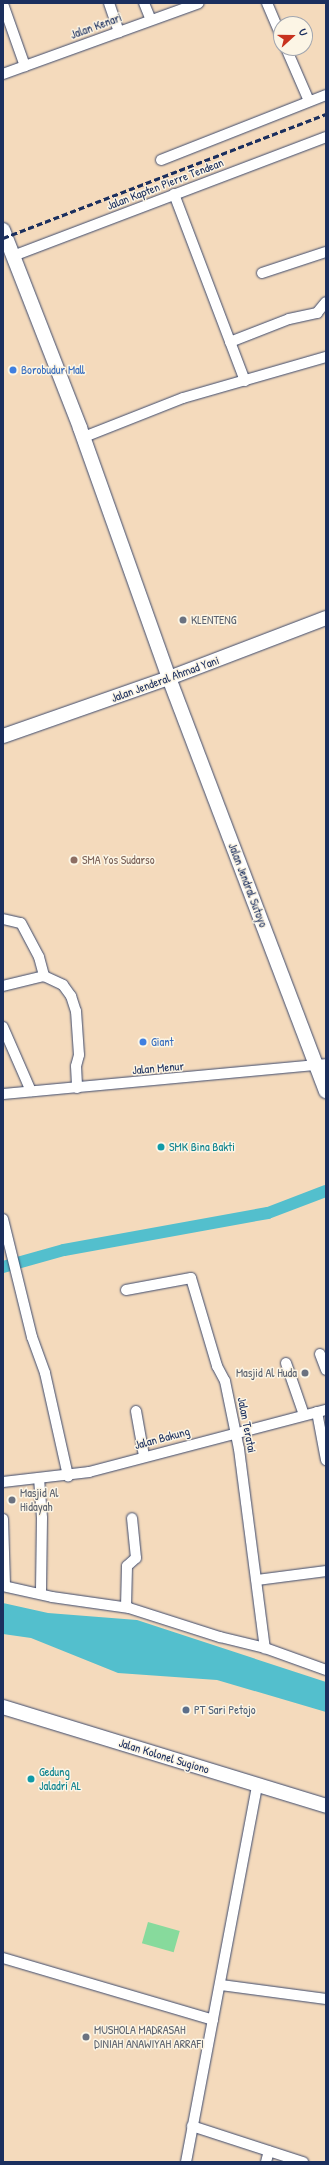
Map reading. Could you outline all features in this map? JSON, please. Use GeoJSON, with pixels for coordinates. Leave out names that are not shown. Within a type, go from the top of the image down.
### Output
{"type":"FeatureCollection","features":[{"type":"Feature","properties":{"kind":"street"},"geometry":{"type":"LineString","coordinates":[[109,3],[119,32]]}},
{"type":"Feature","properties":{"kind":"street"},"geometry":{"type":"LineString","coordinates":[[144,3],[151,20]]}},
{"type":"Feature","properties":{"kind":"street","name":"Jalan Kenari"},"geometry":{"type":"LineString","coordinates":[[3,74],[199,3]]}},
{"type":"Feature","properties":{"kind":"street"},"geometry":{"type":"LineString","coordinates":[[267,3],[273,17]]}},
{"type":"Feature","properties":{"kind":"street"},"geometry":{"type":"LineString","coordinates":[[3,4],[25,66]]}},
{"type":"Feature","properties":{"kind":"street"},"geometry":{"type":"LineString","coordinates":[[289,56],[309,101]]}},
{"type":"Feature","properties":{"kind":"street"},"geometry":{"type":"LineString","coordinates":[[161,160],[326,95]]}},
{"type":"Feature","properties":{"kind":"street","name":"Jalan Kapten Pierre Tendean"},"geometry":{"type":"LineString","coordinates":[[13,256],[174,194],[325,140]]}},
{"type":"Feature","properties":{"kind":"street"},"geometry":{"type":"LineString","coordinates":[[174,194],[245,380]]}},
{"type":"Feature","properties":{"kind":"street","name":"Jalan Jendral Sutoyo"},"geometry":{"type":"LineString","coordinates":[[3,230],[84,437],[169,678],[321,1065],[326,1091]]}},
{"type":"Feature","properties":{"kind":"street"},"geometry":{"type":"LineString","coordinates":[[262,273],[326,252]]}},
{"type":"Feature","properties":{"kind":"street"},"geometry":{"type":"LineString","coordinates":[[230,342],[289,319],[317,313],[326,302]]}},
{"type":"Feature","properties":{"kind":"street"},"geometry":{"type":"LineString","coordinates":[[84,437],[183,398],[326,357]]}},
{"type":"Feature","properties":{"kind":"street","name":"Jalan Jenderal Ahmad Yani"},"geometry":{"type":"LineString","coordinates":[[3,736],[169,678],[326,618]]}},
{"type":"Feature","properties":{"kind":"street"},"geometry":{"type":"LineString","coordinates":[[3,919],[21,923],[39,957],[44,976]]}},
{"type":"Feature","properties":{"kind":"street"},"geometry":{"type":"LineString","coordinates":[[3,986],[44,976],[63,985],[71,996],[76,1011],[79,1055],[76,1066],[77,1088]]}},
{"type":"Feature","properties":{"kind":"street"},"geometry":{"type":"LineString","coordinates":[[3,1027],[31,1091]]}},
{"type":"Feature","properties":{"kind":"street","name":"Jalan Menur"},"geometry":{"type":"LineString","coordinates":[[3,1094],[321,1065]]}},
{"type":"Feature","properties":{"kind":"street"},"geometry":{"type":"LineString","coordinates":[[3,1219],[19,1279],[32,1337],[45,1373],[68,1476]]}},
{"type":"Feature","properties":{"kind":"street","name":"Jalan Teratai"},"geometry":{"type":"LineString","coordinates":[[126,1290],[191,1278],[217,1366],[225,1381],[235,1432],[257,1580],[265,1648]]}},
{"type":"Feature","properties":{"kind":"street"},"geometry":{"type":"LineString","coordinates":[[320,1354],[326,1370]]}},
{"type":"Feature","properties":{"kind":"street"},"geometry":{"type":"LineString","coordinates":[[286,1363],[304,1415]]}},
{"type":"Feature","properties":{"kind":"street"},"geometry":{"type":"LineString","coordinates":[[136,1411],[144,1456]]}},
{"type":"Feature","properties":{"kind":"street"},"geometry":{"type":"LineString","coordinates":[[321,1411],[326,1460]]}},
{"type":"Feature","properties":{"kind":"street","name":"Jalan Bakung"},"geometry":{"type":"LineString","coordinates":[[3,1482],[68,1476],[321,1411]]}},
{"type":"Feature","properties":{"kind":"street"},"geometry":{"type":"LineString","coordinates":[[39,1478],[42,1518],[41,1594]]}},
{"type":"Feature","properties":{"kind":"street"},"geometry":{"type":"LineString","coordinates":[[126,1607],[127,1566],[136,1558],[132,1518]]}},
{"type":"Feature","properties":{"kind":"street"},"geometry":{"type":"LineString","coordinates":[[3,1519],[4,1586],[41,1594],[126,1607],[220,1637],[265,1648],[326,1670]]}},
{"type":"Feature","properties":{"kind":"street"},"geometry":{"type":"LineString","coordinates":[[257,1580],[326,1571]]}},
{"type":"Feature","properties":{"kind":"street","name":"Jalan Kolonel Sugiono"},"geometry":{"type":"LineString","coordinates":[[3,1707],[326,1806]]}},
{"type":"Feature","properties":{"kind":"street"},"geometry":{"type":"LineString","coordinates":[[186,2162],[258,1786]]}},
{"type":"Feature","properties":{"kind":"street"},"geometry":{"type":"LineString","coordinates":[[3,1958],[213,2020]]}},
{"type":"Feature","properties":{"kind":"street"},"geometry":{"type":"LineString","coordinates":[[221,1985],[326,1999]]}},
{"type":"Feature","properties":{"kind":"street"},"geometry":{"type":"LineString","coordinates":[[192,2126],[303,2162]]}},
{"type":"Feature","properties":{"kind":"street"},"geometry":{"type":"LineString","coordinates":[[266,2162],[269,2151]]}},
{"type":"Feature","properties":{"kind":"green space"},"geometry":{"type":"Polygon","coordinates":[[[148,1922],[180,1931],[174,1952],[142,1943],[148,1922]]]}},
{"type":"Feature","properties":{"kind":"water"},"geometry":{"type":"Polygon","coordinates":[[[3,1603],[48,1613],[137,1620],[326,1682],[326,1712],[217,1680],[118,1673],[31,1638],[3,1634],[3,1603]]]}},
{"type":"Feature","properties":{"kind":"waterway"},"geometry":{"type":"LineString","coordinates":[[3,1267],[64,1250],[268,1213],[326,1191]]}},
{"type":"Feature","properties":{"kind":"railway"},"geometry":{"type":"LineString","coordinates":[[3,238],[326,114]]}},
{"type":"Feature","properties":{"kind":"place","name":"Borobudur Mall"},"geometry":{"type":"Point","coordinates":[13,370]}},
{"type":"Feature","properties":{"kind":"place","name":"KLENTENG"},"geometry":{"type":"Point","coordinates":[183,620]}},
{"type":"Feature","properties":{"kind":"place","name":"SMA Yos Sudarso"},"geometry":{"type":"Point","coordinates":[74,860]}},
{"type":"Feature","properties":{"kind":"place","name":"Giant"},"geometry":{"type":"Point","coordinates":[143,1042]}},
{"type":"Feature","properties":{"kind":"place","name":"SMK Bina Bakti"},"geometry":{"type":"Point","coordinates":[161,1147]}},
{"type":"Feature","properties":{"kind":"place","name":"Masjid Al Huda"},"geometry":{"type":"Point","coordinates":[305,1373]}},
{"type":"Feature","properties":{"kind":"place","name":"Masjid Al Hidayah"},"geometry":{"type":"Point","coordinates":[12,1500]}},
{"type":"Feature","properties":{"kind":"place","name":"PT Sari Petojo"},"geometry":{"type":"Point","coordinates":[186,1710]}},
{"type":"Feature","properties":{"kind":"place","name":"Gedung Jaladri AL"},"geometry":{"type":"Point","coordinates":[31,1779]}},
{"type":"Feature","properties":{"kind":"place","name":"MUSHOLA MADRASAH DINIAH ANAWIYAH ARRAFI"},"geometry":{"type":"Point","coordinates":[86,2037]}}]}
